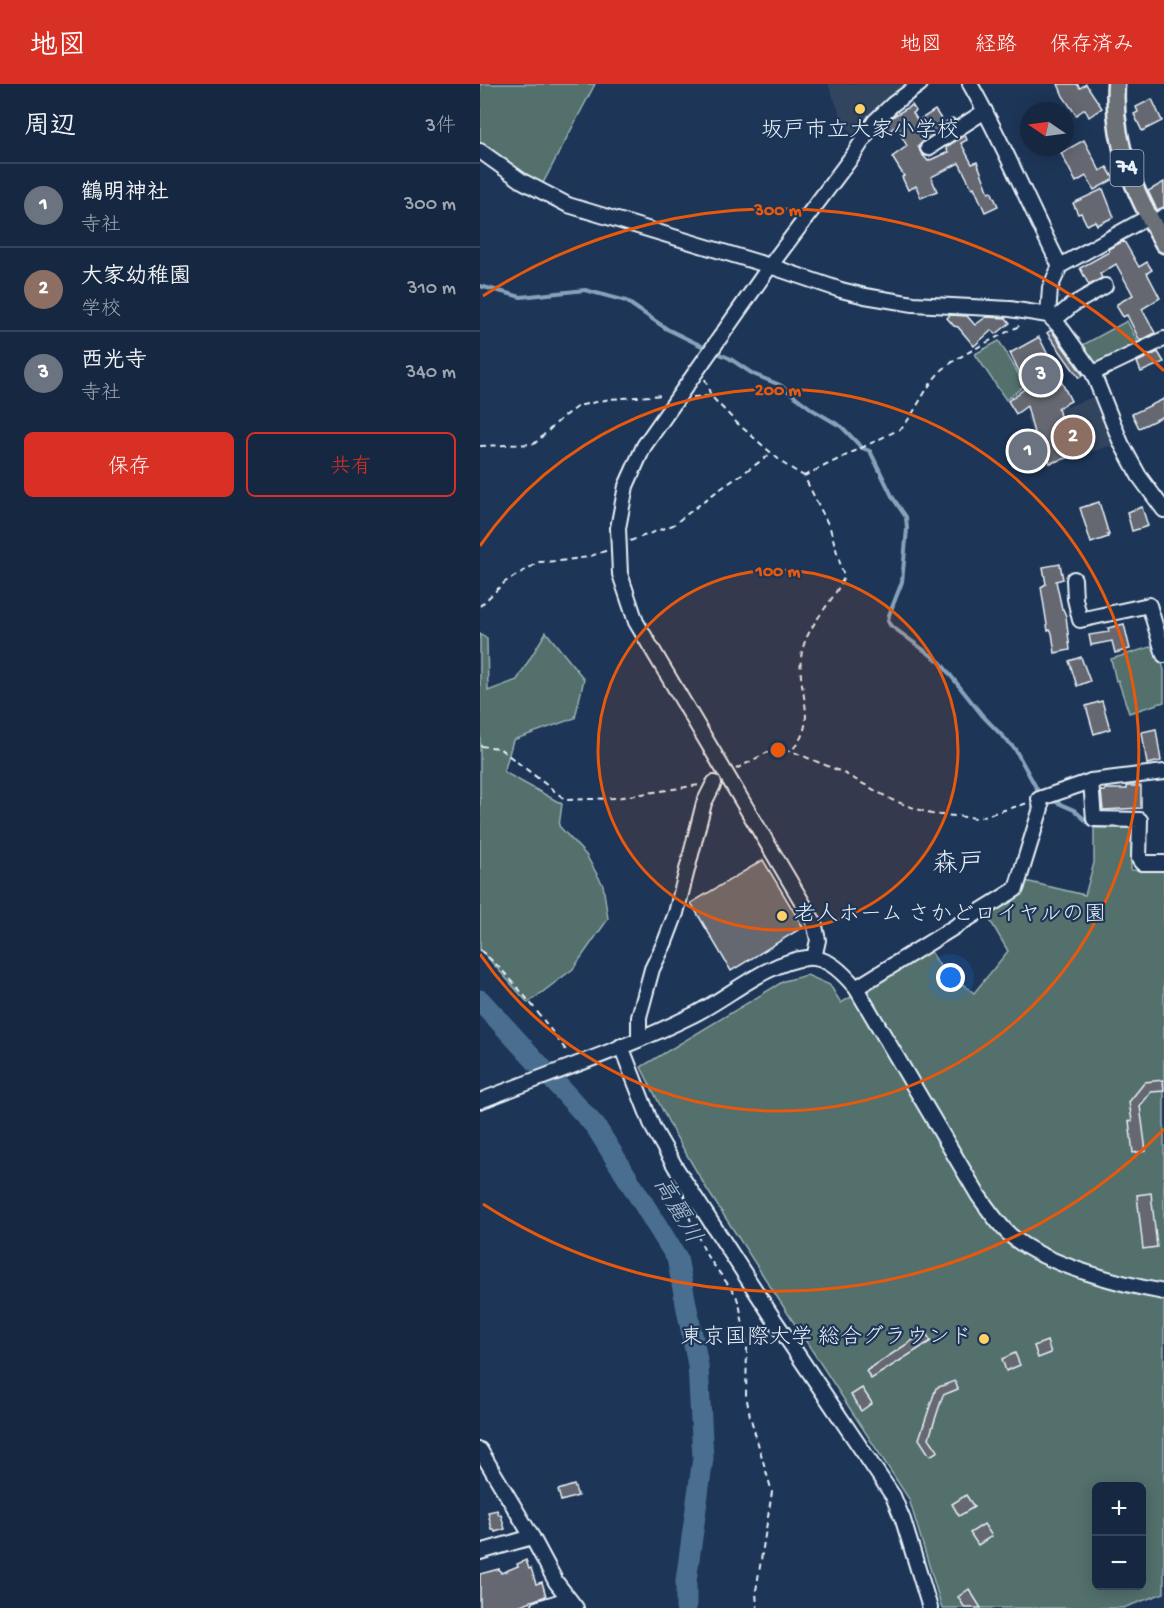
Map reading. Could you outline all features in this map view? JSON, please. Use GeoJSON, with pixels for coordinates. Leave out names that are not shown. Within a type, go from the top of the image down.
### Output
{"type":"FeatureCollection","features":[{"type":"Feature","properties":{"kind":"main road","name":"74"},"geometry":{"type":"LineString","coordinates":[[1116,84],[1117,118],[1125,159],[1135,190],[1155,219],[1164,244]]}},
{"type":"Feature","properties":{"kind":"street"},"geometry":{"type":"LineString","coordinates":[[814,958],[818,940],[814,922],[636,622],[620,574],[618,542],[621,505],[634,466],[644,446],[770,266],[876,121],[893,104],[920,84]]}},
{"type":"Feature","properties":{"kind":"street"},"geometry":{"type":"LineString","coordinates":[[970,84],[1060,266]]}},
{"type":"Feature","properties":{"kind":"street"},"geometry":{"type":"LineString","coordinates":[[928,148],[985,111]]}},
{"type":"Feature","properties":{"kind":"street"},"geometry":{"type":"LineString","coordinates":[[480,151],[522,181],[568,205],[866,297],[913,304],[1010,309],[1048,316],[1105,286]]}},
{"type":"Feature","properties":{"kind":"street"},"geometry":{"type":"LineString","coordinates":[[1155,219],[1060,266],[1050,288],[1048,316],[1093,373],[1121,443],[1139,476],[1164,510]]}},
{"type":"Feature","properties":{"kind":"street"},"geometry":{"type":"LineString","coordinates":[[1093,373],[1164,339]]}},
{"type":"Feature","properties":{"kind":"street"},"geometry":{"type":"LineString","coordinates":[[1074,579],[1075,599],[1080,620],[1149,605],[1164,655]]}},
{"type":"Feature","properties":{"kind":"street"},"geometry":{"type":"LineString","coordinates":[[856,988],[1016,889],[1041,808],[1039,799],[1091,781],[1164,772]]}},
{"type":"Feature","properties":{"kind":"street"},"geometry":{"type":"LineString","coordinates":[[1091,781],[1094,819],[1140,820],[1139,859],[1142,863],[1164,863]]}},
{"type":"Feature","properties":{"kind":"street"},"geometry":{"type":"LineString","coordinates":[[639,1038],[639,1017],[652,969],[676,914],[704,803],[714,783]]}},
{"type":"Feature","properties":{"kind":"street"},"geometry":{"type":"LineString","coordinates":[[480,1101],[573,1059],[621,1046],[693,1014],[786,961],[814,958],[841,971],[856,988],[978,1196],[996,1221],[1011,1235],[1042,1255],[1079,1269],[1164,1292]]}},
{"type":"Feature","properties":{"kind":"street"},"geometry":{"type":"LineString","coordinates":[[621,1046],[653,1128],[676,1168],[775,1321],[893,1496],[903,1520],[930,1608]]}},
{"type":"Feature","properties":{"kind":"street"},"geometry":{"type":"LineString","coordinates":[[480,1450],[556,1582],[572,1604],[539,1608]]}},
{"type":"Feature","properties":{"kind":"street"},"geometry":{"type":"LineString","coordinates":[[480,1479],[495,1475]]}},
{"type":"Feature","properties":{"kind":"street"},"geometry":{"type":"LineString","coordinates":[[480,1552],[532,1537]]}},
{"type":"Feature","properties":{"kind":"path"},"geometry":{"type":"LineString","coordinates":[[804,476],[902,428],[940,371],[968,354],[1048,316]]}},
{"type":"Feature","properties":{"kind":"path"},"geometry":{"type":"LineString","coordinates":[[704,362],[706,381],[711,396],[771,454],[804,476],[830,528],[844,577],[840,588],[803,642],[800,668],[807,726],[804,735],[791,751]]}},
{"type":"Feature","properties":{"kind":"path"},"geometry":{"type":"LineString","coordinates":[[480,446],[534,444],[578,406],[639,395],[672,395]]}},
{"type":"Feature","properties":{"kind":"path"},"geometry":{"type":"LineString","coordinates":[[688,397],[711,396]]}},
{"type":"Feature","properties":{"kind":"path"},"geometry":{"type":"LineString","coordinates":[[480,746],[499,748],[566,800],[616,798],[714,783]]}},
{"type":"Feature","properties":{"kind":"path"},"geometry":{"type":"LineString","coordinates":[[726,774],[762,754],[791,751],[842,772],[892,800],[931,814],[977,818],[1039,799]]}},
{"type":"Feature","properties":{"kind":"path"},"geometry":{"type":"LineString","coordinates":[[480,950],[531,1004],[573,1059]]}},
{"type":"Feature","properties":{"kind":"path"},"geometry":{"type":"LineString","coordinates":[[684,1205],[707,1256],[736,1295],[742,1317],[747,1348],[746,1395],[772,1492],[756,1591],[757,1608]]}},
{"type":"Feature","properties":{"kind":"shaded area","name":"坂戸市立大家小学校"},"geometry":{"type":"Polygon","coordinates":[[[828,84],[914,84],[858,141],[843,122],[828,84]]]}},
{"type":"Feature","properties":{"kind":"shaded area"},"geometry":{"type":"Polygon","coordinates":[[[1098,395],[1116,444],[1046,466],[1026,416],[1040,412],[1043,416],[1098,395]]]}},
{"type":"Feature","properties":{"kind":"green space"},"geometry":{"type":"Polygon","coordinates":[[[480,84],[595,84],[542,185],[515,170],[480,143],[480,84]]]}},
{"type":"Feature","properties":{"kind":"green space"},"geometry":{"type":"Polygon","coordinates":[[[1127,321],[1140,346],[1096,367],[1081,346],[1127,321]]]}},
{"type":"Feature","properties":{"kind":"green space"},"geometry":{"type":"Polygon","coordinates":[[[999,341],[1025,385],[1006,400],[975,354],[999,341]]]}},
{"type":"Feature","properties":{"kind":"green space"},"geometry":{"type":"Polygon","coordinates":[[[546,632],[584,679],[575,718],[513,740],[504,772],[562,804],[559,826],[586,855],[603,885],[608,919],[573,969],[528,1003],[480,949],[480,634],[487,639],[488,691],[517,680],[546,632]]]}},
{"type":"Feature","properties":{"kind":"green space"},"geometry":{"type":"Polygon","coordinates":[[[1157,645],[1164,670],[1164,702],[1129,713],[1118,680],[1116,681],[1111,659],[1157,645]]]}},
{"type":"Feature","properties":{"kind":"green space","name":"東京国際大学 総合グラウンド"},"geometry":{"type":"Polygon","coordinates":[[[1094,828],[1132,828],[1131,870],[1164,871],[1164,1593],[1123,1608],[942,1608],[909,1499],[708,1191],[674,1133],[641,1067],[784,981],[807,975],[830,985],[841,1003],[930,950],[940,966],[974,993],[1008,951],[987,915],[1020,896],[1025,881],[1085,895],[1094,863],[1094,828]]]}},
{"type":"Feature","properties":{"kind":"building"},"geometry":{"type":"Polygon","coordinates":[[[1058,84],[1077,84],[1080,88],[1086,84],[1102,108],[1089,117],[1085,109],[1076,115],[1074,102],[1067,102],[1058,84]]]}},
{"type":"Feature","properties":{"kind":"building"},"geometry":{"type":"Polygon","coordinates":[[[1152,99],[1162,121],[1142,131],[1134,114],[1138,112],[1136,107],[1152,99]]]}},
{"type":"Feature","properties":{"kind":"building"},"geometry":{"type":"Polygon","coordinates":[[[912,105],[916,111],[913,113],[918,121],[935,110],[944,123],[953,118],[955,120],[918,146],[921,153],[928,161],[948,152],[946,147],[965,135],[967,140],[961,143],[972,164],[977,162],[989,193],[991,191],[998,206],[985,212],[974,187],[972,188],[959,163],[931,177],[937,191],[921,198],[916,186],[908,190],[902,177],[904,176],[892,157],[907,146],[896,126],[887,133],[882,127],[892,117],[912,105]]]}},
{"type":"Feature","properties":{"kind":"building"},"geometry":{"type":"Polygon","coordinates":[[[1084,140],[1100,171],[1107,167],[1114,179],[1094,190],[1086,176],[1076,182],[1063,156],[1074,156],[1074,146],[1084,140]]]}},
{"type":"Feature","properties":{"kind":"building"},"geometry":{"type":"Polygon","coordinates":[[[1164,182],[1164,207],[1157,210],[1148,191],[1164,182]]]}},
{"type":"Feature","properties":{"kind":"building"},"geometry":{"type":"Polygon","coordinates":[[[1103,189],[1114,217],[1097,225],[1095,221],[1087,225],[1073,203],[1103,189]]]}},
{"type":"Feature","properties":{"kind":"building"},"geometry":{"type":"Polygon","coordinates":[[[1124,241],[1139,267],[1147,262],[1152,270],[1147,273],[1160,298],[1142,309],[1155,333],[1140,341],[1127,315],[1123,317],[1117,307],[1117,304],[1133,295],[1116,264],[1100,274],[1102,278],[1089,285],[1080,268],[1124,241]]]}},
{"type":"Feature","properties":{"kind":"building"},"geometry":{"type":"Polygon","coordinates":[[[950,315],[967,316],[975,325],[986,317],[1006,318],[1010,323],[996,334],[992,330],[974,346],[947,318],[950,315]]]}},
{"type":"Feature","properties":{"kind":"building"},"geometry":{"type":"Polygon","coordinates":[[[1051,330],[1083,375],[1079,378],[1047,333],[1051,330]]]}},
{"type":"Feature","properties":{"kind":"building"},"geometry":{"type":"Polygon","coordinates":[[[1039,337],[1071,401],[1058,408],[1065,436],[1071,435],[1077,455],[1050,463],[1044,442],[1028,460],[1018,452],[1034,433],[1027,406],[1016,414],[1008,401],[1027,387],[1010,353],[1039,337]]]}},
{"type":"Feature","properties":{"kind":"building"},"geometry":{"type":"Polygon","coordinates":[[[1158,352],[1164,362],[1141,372],[1137,362],[1158,352]]]}},
{"type":"Feature","properties":{"kind":"building"},"geometry":{"type":"Polygon","coordinates":[[[1164,399],[1164,416],[1139,428],[1132,414],[1164,399]]]}},
{"type":"Feature","properties":{"kind":"building"},"geometry":{"type":"Polygon","coordinates":[[[1099,502],[1109,535],[1091,543],[1080,508],[1099,502]]]}},
{"type":"Feature","properties":{"kind":"building"},"geometry":{"type":"Polygon","coordinates":[[[1142,507],[1148,526],[1132,531],[1127,512],[1142,507]]]}},
{"type":"Feature","properties":{"kind":"building"},"geometry":{"type":"Polygon","coordinates":[[[1060,564],[1063,579],[1056,581],[1062,609],[1066,616],[1070,650],[1055,653],[1052,633],[1048,631],[1041,587],[1046,584],[1043,567],[1060,564]]]}},
{"type":"Feature","properties":{"kind":"building"},"geometry":{"type":"Polygon","coordinates":[[[1124,624],[1130,649],[1115,653],[1112,641],[1091,645],[1089,635],[1109,632],[1108,628],[1124,624]]]}},
{"type":"Feature","properties":{"kind":"building"},"geometry":{"type":"Polygon","coordinates":[[[1081,657],[1090,681],[1077,686],[1069,661],[1081,657]]]}},
{"type":"Feature","properties":{"kind":"building"},"geometry":{"type":"Polygon","coordinates":[[[1102,701],[1110,729],[1094,734],[1086,706],[1102,701]]]}},
{"type":"Feature","properties":{"kind":"building"},"geometry":{"type":"Polygon","coordinates":[[[1156,729],[1161,761],[1147,764],[1142,732],[1156,729]]]}},
{"type":"Feature","properties":{"kind":"building"},"geometry":{"type":"Polygon","coordinates":[[[1127,786],[1141,786],[1141,808],[1103,810],[1101,791],[1127,789],[1127,786]]]}},
{"type":"Feature","properties":{"kind":"building","name":"老人ホーム さかどロイヤルの園"},"geometry":{"type":"Polygon","coordinates":[[[763,860],[803,927],[731,971],[691,903],[763,860]]]}},
{"type":"Feature","properties":{"kind":"building"},"geometry":{"type":"Polygon","coordinates":[[[1163,1080],[1164,1091],[1151,1092],[1140,1106],[1146,1151],[1133,1153],[1129,1102],[1145,1082],[1163,1080]]]}},
{"type":"Feature","properties":{"kind":"building"},"geometry":{"type":"Polygon","coordinates":[[[1151,1193],[1157,1247],[1143,1249],[1137,1195],[1151,1193]]]}},
{"type":"Feature","properties":{"kind":"building"},"geometry":{"type":"Polygon","coordinates":[[[925,1332],[931,1341],[871,1379],[866,1371],[925,1332]]]}},
{"type":"Feature","properties":{"kind":"building"},"geometry":{"type":"Polygon","coordinates":[[[1047,1341],[1051,1353],[1038,1358],[1034,1346],[1047,1341]]]}},
{"type":"Feature","properties":{"kind":"building"},"geometry":{"type":"Polygon","coordinates":[[[1015,1353],[1020,1365],[1006,1371],[1002,1359],[1015,1353]]]}},
{"type":"Feature","properties":{"kind":"building"},"geometry":{"type":"Polygon","coordinates":[[[955,1381],[958,1389],[943,1395],[929,1438],[938,1451],[930,1456],[919,1439],[936,1388],[955,1381]]]}},
{"type":"Feature","properties":{"kind":"building"},"geometry":{"type":"Polygon","coordinates":[[[862,1388],[872,1403],[861,1411],[851,1395],[862,1388]]]}},
{"type":"Feature","properties":{"kind":"building"},"geometry":{"type":"Polygon","coordinates":[[[574,1485],[578,1496],[561,1501],[558,1490],[574,1485]]]}},
{"type":"Feature","properties":{"kind":"building"},"geometry":{"type":"Polygon","coordinates":[[[966,1495],[974,1507],[959,1516],[952,1504],[966,1495]]]}},
{"type":"Feature","properties":{"kind":"building"},"geometry":{"type":"Polygon","coordinates":[[[497,1510],[505,1529],[495,1532],[492,1530],[488,1512],[497,1510]]]}},
{"type":"Feature","properties":{"kind":"building"},"geometry":{"type":"Polygon","coordinates":[[[984,1524],[992,1536],[978,1545],[970,1533],[984,1524]]]}},
{"type":"Feature","properties":{"kind":"building"},"geometry":{"type":"Polygon","coordinates":[[[526,1560],[536,1584],[542,1582],[546,1596],[512,1608],[480,1608],[480,1574],[499,1569],[501,1573],[526,1560]]]}},
{"type":"Feature","properties":{"kind":"building"},"geometry":{"type":"Polygon","coordinates":[[[969,1589],[981,1608],[965,1608],[958,1597],[969,1589]]]}},
{"type":"Feature","properties":{"kind":"waterway"},"geometry":{"type":"LineString","coordinates":[[480,286],[521,297],[585,290],[626,301],[667,329],[708,349]]}},
{"type":"Feature","properties":{"kind":"waterway"},"geometry":{"type":"LineString","coordinates":[[715,352],[729,358],[753,374],[780,385],[813,410],[842,427],[862,448],[870,451],[893,498],[906,517],[902,582],[889,615],[890,625],[940,662],[982,715],[1015,749],[1038,791],[1043,794]]}},
{"type":"Feature","properties":{"kind":"waterway"},"geometry":{"type":"LineString","coordinates":[[1049,799],[1074,810],[1091,825],[1096,825]]}},
{"type":"Feature","properties":{"kind":"waterway","name":"高麗川"},"geometry":{"type":"LineString","coordinates":[[480,1000],[596,1127],[677,1258],[698,1365],[703,1458],[686,1581],[686,1608]]}},
{"type":"Feature","properties":{"kind":"place","name":"坂戸市立大家小学校"},"geometry":{"type":"Point","coordinates":[860,109]}},
{"type":"Feature","properties":{"kind":"place","name":"西光寺"},"geometry":{"type":"Point","coordinates":[1041,375]}},
{"type":"Feature","properties":{"kind":"place","name":"大家幼稚園"},"geometry":{"type":"Point","coordinates":[1073,437]}},
{"type":"Feature","properties":{"kind":"place","name":"鶴明神社"},"geometry":{"type":"Point","coordinates":[1028,451]}},
{"type":"Feature","properties":{"kind":"place","name":"老人ホーム さかどロイヤルの園"},"geometry":{"type":"Point","coordinates":[782,916]}},
{"type":"Feature","properties":{"kind":"place","name":"東京国際大学 総合グラウンド"},"geometry":{"type":"Point","coordinates":[984,1339]}},
{"type":"Feature","properties":{"kind":"district","name":"森戸"},"geometry":{"type":"Point","coordinates":[958,866]}}]}
